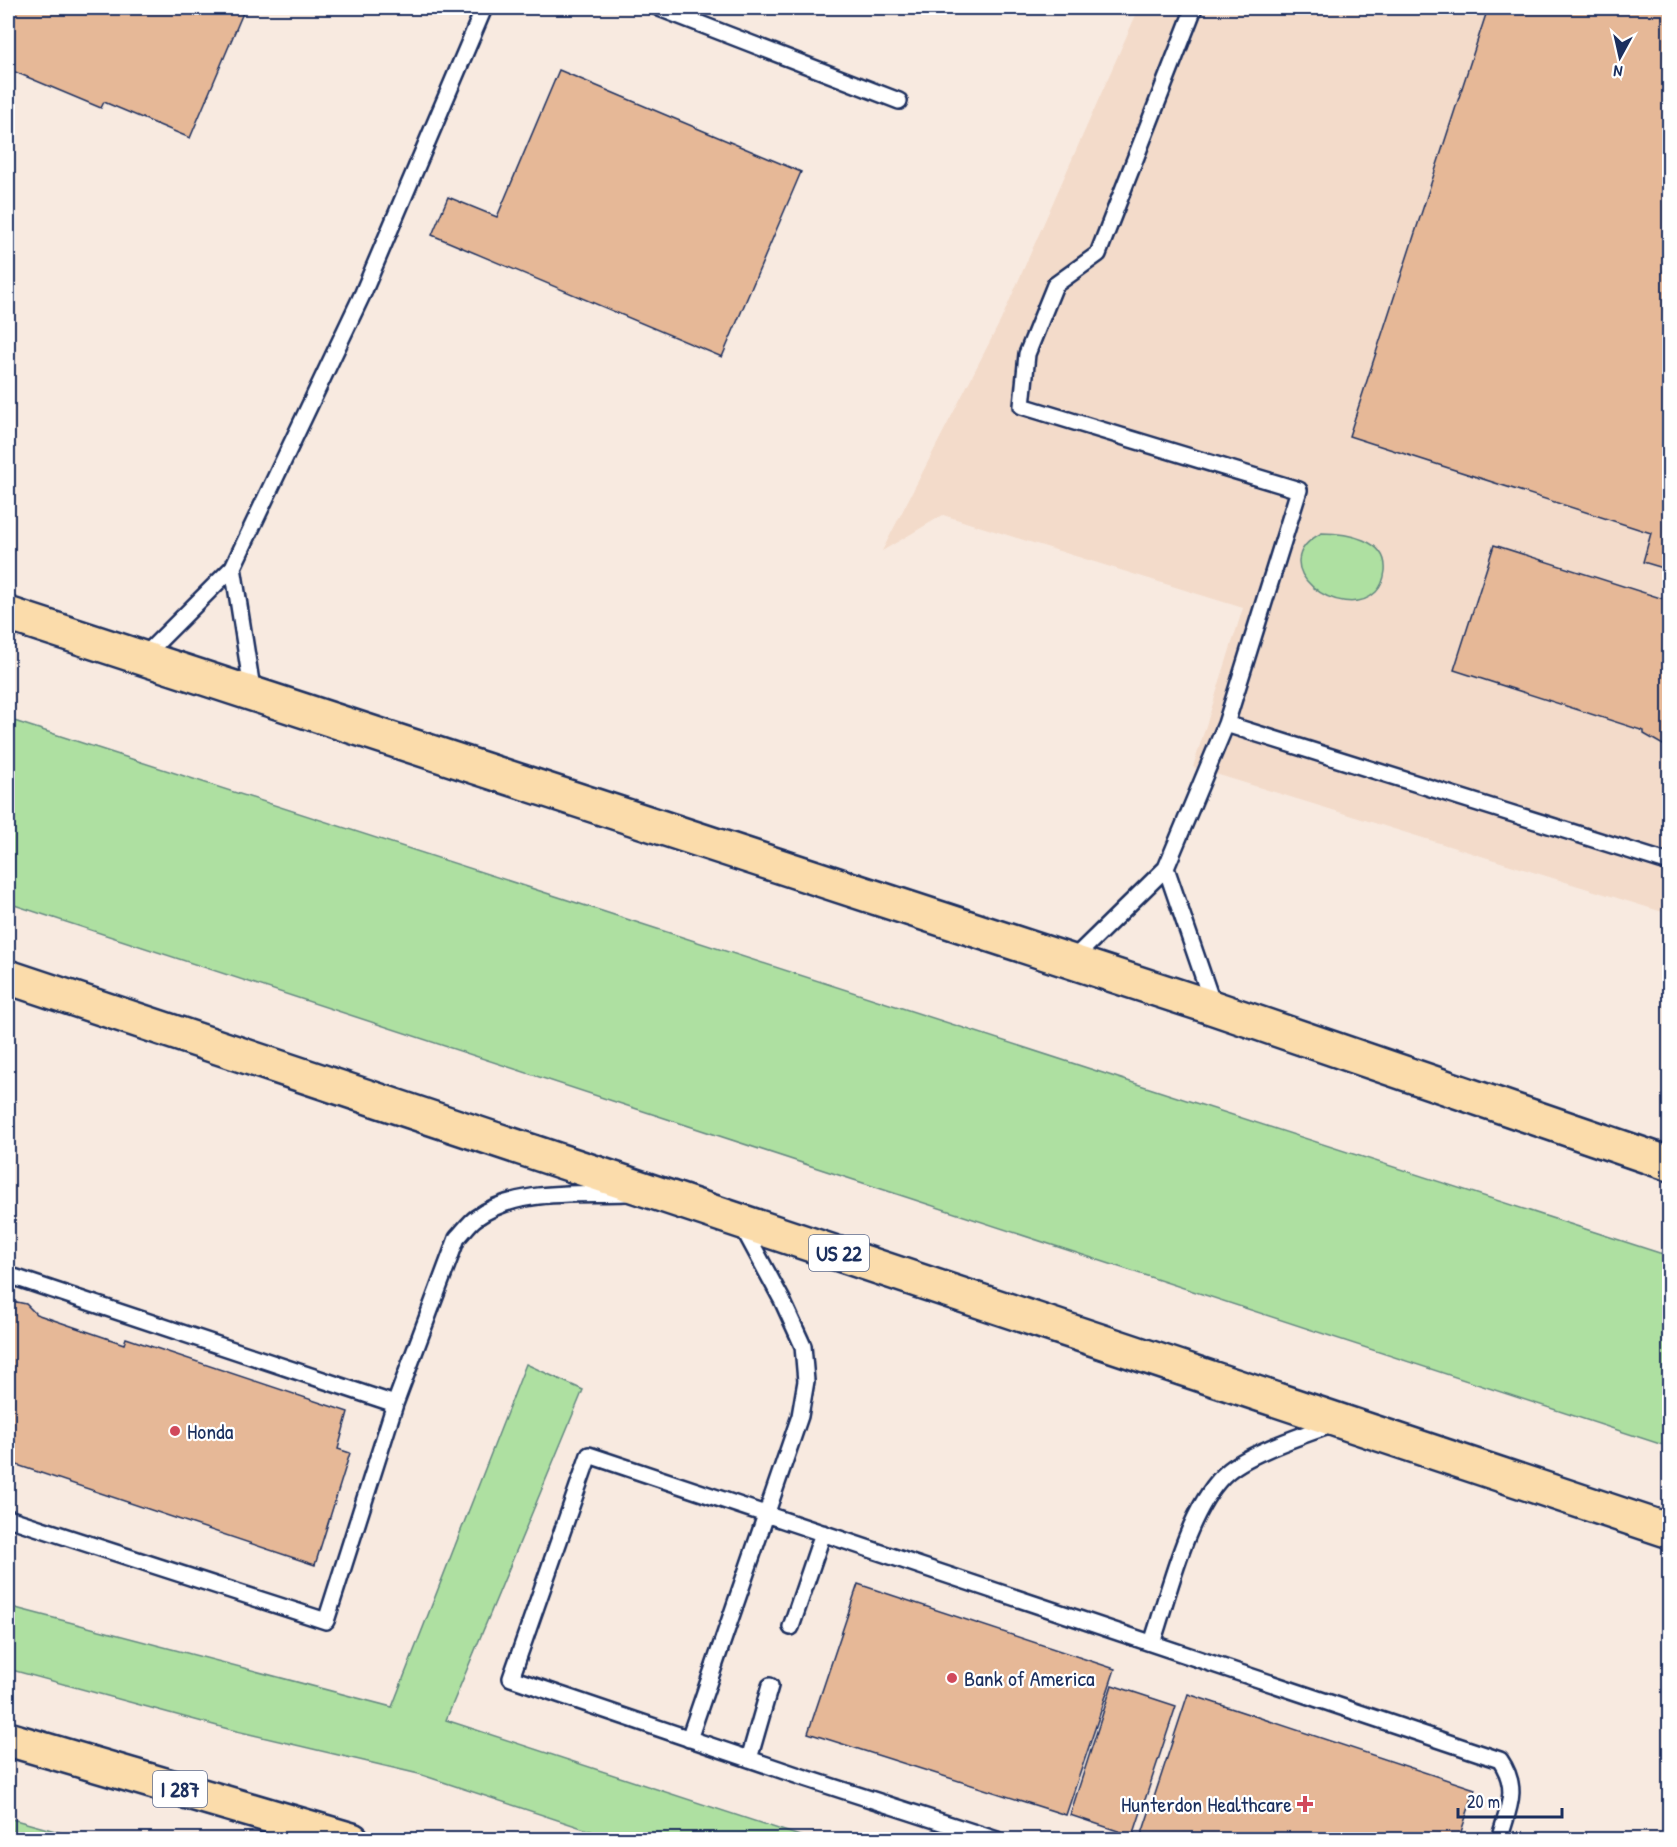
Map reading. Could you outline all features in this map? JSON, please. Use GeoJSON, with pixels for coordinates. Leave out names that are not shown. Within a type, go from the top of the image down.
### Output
{"type":"FeatureCollection","features":[{"type":"Feature","properties":{"kind":"highway"},"geometry":{"type":"LineString","coordinates":[[8,614],[253,696],[1214,1008],[1670,1164]]}},
{"type":"Feature","properties":{"kind":"highway","name":"US 22"},"geometry":{"type":"LineString","coordinates":[[8,977],[1670,1531]]}},
{"type":"Feature","properties":{"kind":"highway","name":"I 287"},"geometry":{"type":"LineString","coordinates":[[8,1739],[352,1839]]}},
{"type":"Feature","properties":{"kind":"lane"},"geometry":{"type":"LineString","coordinates":[[141,659],[233,567],[363,293],[484,8]]}},
{"type":"Feature","properties":{"kind":"lane"},"geometry":{"type":"LineString","coordinates":[[659,8],[898,101]]}},
{"type":"Feature","properties":{"kind":"lane"},"geometry":{"type":"LineString","coordinates":[[1071,961],[1166,867],[1226,724],[1299,490],[1022,406],[1027,354],[1055,285],[1098,254],[1194,8]]}},
{"type":"Feature","properties":{"kind":"lane"},"geometry":{"type":"LineString","coordinates":[[233,567],[253,696]]}},
{"type":"Feature","properties":{"kind":"lane"},"geometry":{"type":"LineString","coordinates":[[1226,724],[1670,863]]}},
{"type":"Feature","properties":{"kind":"lane"},"geometry":{"type":"LineString","coordinates":[[1166,867],[1214,1008]]}},
{"type":"Feature","properties":{"kind":"lane"},"geometry":{"type":"LineString","coordinates":[[8,1518],[326,1621],[395,1404],[457,1238],[475,1219],[497,1206],[528,1197],[653,1192]]}},
{"type":"Feature","properties":{"kind":"lane"},"geometry":{"type":"LineString","coordinates":[[689,1739],[800,1416],[806,1381],[803,1346],[782,1300],[738,1219]]}},
{"type":"Feature","properties":{"kind":"lane"},"geometry":{"type":"LineString","coordinates":[[8,1275],[395,1404]]}},
{"type":"Feature","properties":{"kind":"lane"},"geometry":{"type":"LineString","coordinates":[[1152,1643],[1192,1523],[1204,1500],[1224,1475],[1273,1447],[1340,1421]]}},
{"type":"Feature","properties":{"kind":"lane"},"geometry":{"type":"LineString","coordinates":[[997,1839],[749,1760],[511,1678],[589,1455],[1500,1760],[1507,1770],[1513,1789],[1499,1839]]}},
{"type":"Feature","properties":{"kind":"lane"},"geometry":{"type":"LineString","coordinates":[[791,1627],[824,1533]]}},
{"type":"Feature","properties":{"kind":"lane"},"geometry":{"type":"LineString","coordinates":[[749,1760],[770,1686]]}},
{"type":"Feature","properties":{"kind":"shaded area"},"geometry":{"type":"Polygon","coordinates":[[[1139,8],[1669,8],[1669,914],[1193,767],[1243,608],[943,515],[882,551],[1001,320],[1139,8]]]}},
{"type":"Feature","properties":{"kind":"green space"},"geometry":{"type":"Polygon","coordinates":[[[1322,533],[1342,534],[1363,540],[1380,552],[1384,560],[1385,571],[1376,592],[1361,600],[1344,601],[1327,596],[1313,587],[1302,574],[1299,560],[1305,546],[1322,533]]]}},
{"type":"Feature","properties":{"kind":"green space"},"geometry":{"type":"Polygon","coordinates":[[[8,719],[1669,1256],[1669,1447],[8,903],[8,719]]]}},
{"type":"Feature","properties":{"kind":"green space"},"geometry":{"type":"Polygon","coordinates":[[[526,1364],[583,1390],[446,1720],[809,1839],[615,1839],[419,1774],[232,1730],[8,1669],[8,1606],[392,1707],[526,1364]]]}},
{"type":"Feature","properties":{"kind":"green space"},"geometry":{"type":"Polygon","coordinates":[[[8,1818],[84,1839],[8,1839],[8,1818]]]}},
{"type":"Feature","properties":{"kind":"building"},"geometry":{"type":"Polygon","coordinates":[[[8,8],[245,8],[190,138],[104,102],[101,108],[8,69],[8,8]]]}},
{"type":"Feature","properties":{"kind":"building"},"geometry":{"type":"Polygon","coordinates":[[[1488,8],[1670,8],[1670,570],[1643,562],[1651,533],[1349,436],[1488,8]]]}},
{"type":"Feature","properties":{"kind":"building"},"geometry":{"type":"Polygon","coordinates":[[[559,70],[801,172],[722,357],[432,235],[448,197],[497,217],[559,70]]]}},
{"type":"Feature","properties":{"kind":"building"},"geometry":{"type":"Polygon","coordinates":[[[1494,545],[1670,601],[1670,749],[1644,734],[1644,731],[1454,670],[1494,545]]]}},
{"type":"Feature","properties":{"kind":"building","name":"Honda"},"geometry":{"type":"Polygon","coordinates":[[[17,1302],[26,1304],[36,1314],[124,1344],[126,1338],[348,1412],[338,1449],[350,1453],[315,1565],[8,1462],[8,1306],[17,1302]]]}},
{"type":"Feature","properties":{"kind":"building"},"geometry":{"type":"Polygon","coordinates":[[[858,1584],[1115,1669],[1066,1815],[808,1733],[858,1584]]]}},
{"type":"Feature","properties":{"kind":"building"},"geometry":{"type":"Polygon","coordinates":[[[1112,1685],[1176,1706],[1133,1836],[1070,1815],[1112,1685]]]}},
{"type":"Feature","properties":{"kind":"building"},"geometry":{"type":"Polygon","coordinates":[[[1188,1694],[1475,1789],[1461,1832],[1463,1840],[1140,1840],[1188,1694]]]}},
{"type":"Feature","properties":{"kind":"place","name":"Honda"},"geometry":{"type":"Point","coordinates":[175,1431]}},
{"type":"Feature","properties":{"kind":"place","name":"Bank of America"},"geometry":{"type":"Point","coordinates":[952,1678]}},
{"type":"Feature","properties":{"kind":"place","name":"Hunterdon Healthcare"},"geometry":{"type":"Point","coordinates":[1305,1804]}}]}
